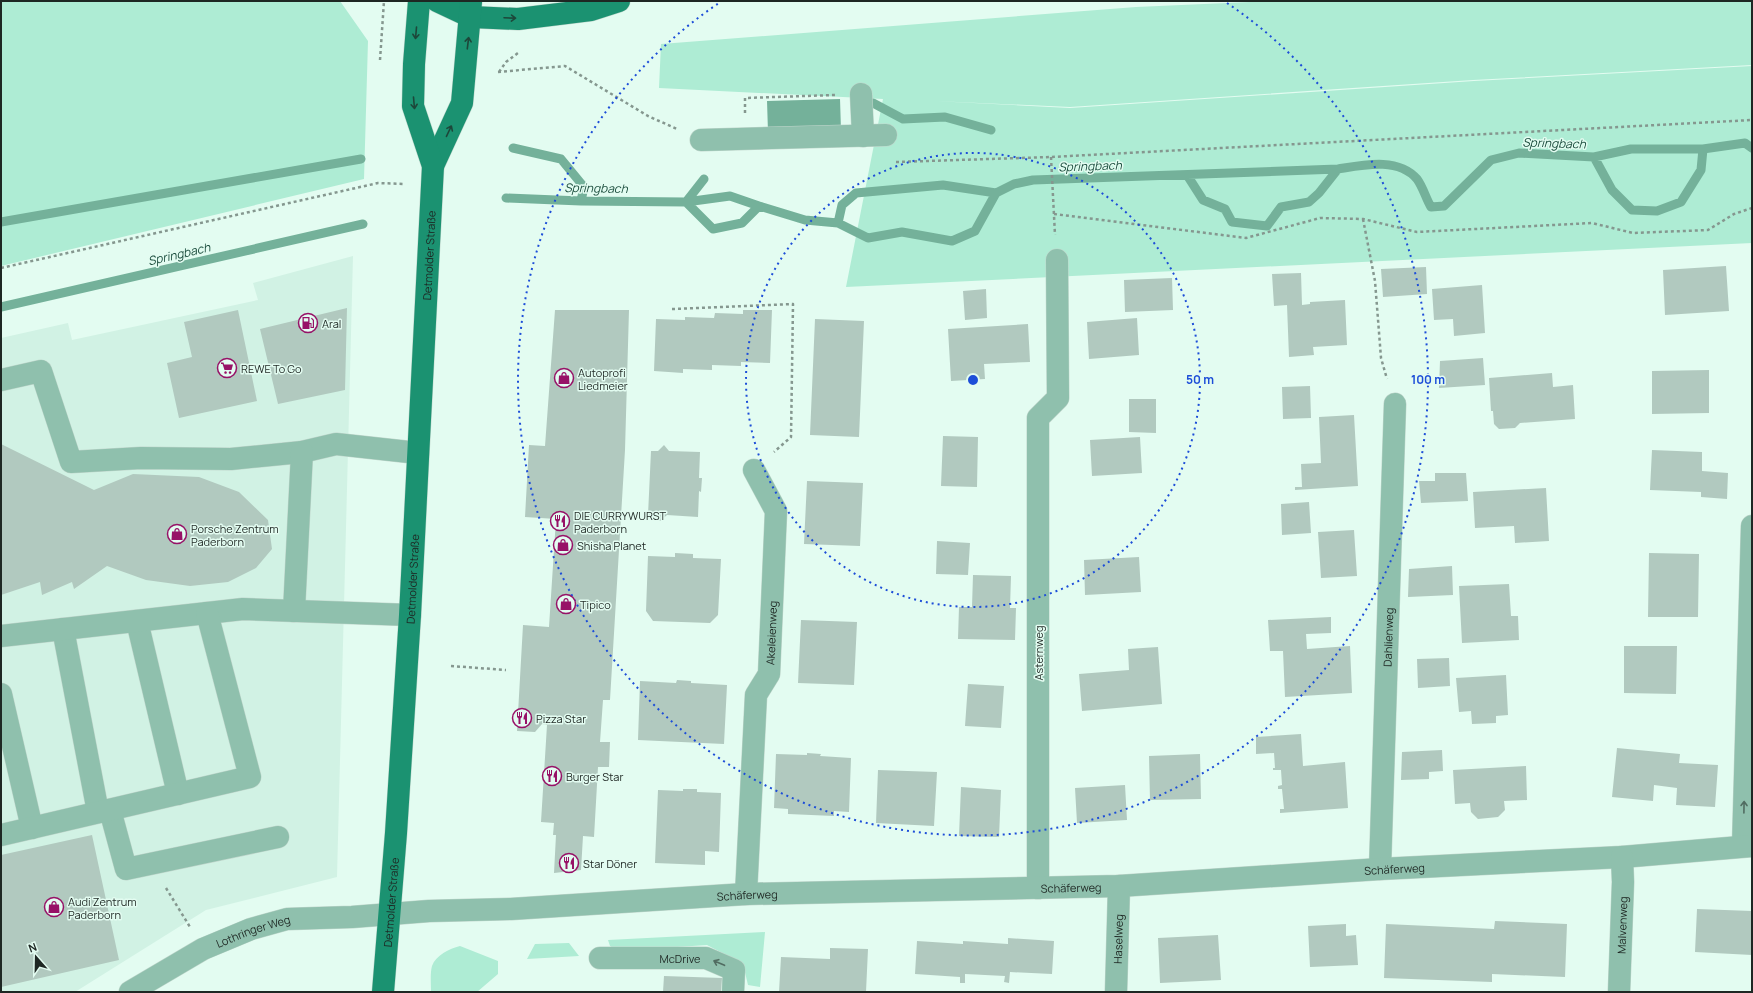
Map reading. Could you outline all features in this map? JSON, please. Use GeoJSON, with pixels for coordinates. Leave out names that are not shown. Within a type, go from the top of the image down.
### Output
{"type":"FeatureCollection","features":[{"type":"Feature","properties":{"kind":"main road","name":"Detmolder Straße"},"geometry":{"type":"LineString","coordinates":[[383,992],[410,615],[433,166],[413,106],[414,64],[419,1]]}},
{"type":"Feature","properties":{"kind":"main road"},"geometry":{"type":"LineString","coordinates":[[437,1],[518,19],[591,10],[619,1]]}},
{"type":"Feature","properties":{"kind":"main road","name":"Detmolder Straße"},"geometry":{"type":"LineString","coordinates":[[433,166],[462,103],[471,9]]}},
{"type":"Feature","properties":{"kind":"street"},"geometry":{"type":"LineString","coordinates":[[861,94],[863,136]]}},
{"type":"Feature","properties":{"kind":"street"},"geometry":{"type":"LineString","coordinates":[[701,140],[886,135]]}},
{"type":"Feature","properties":{"kind":"street","name":"Asternweg"},"geometry":{"type":"LineString","coordinates":[[1038,888],[1038,418],[1058,398],[1057,260]]}},
{"type":"Feature","properties":{"kind":"street"},"geometry":{"type":"LineString","coordinates":[[1,380],[41,371],[71,462],[141,458],[231,459],[302,452],[336,444],[418,453]]}},
{"type":"Feature","properties":{"kind":"street","name":"Dahlienweg"},"geometry":{"type":"LineString","coordinates":[[1380,870],[1395,404]]}},
{"type":"Feature","properties":{"kind":"street"},"geometry":{"type":"LineString","coordinates":[[294,611],[302,452]]}},
{"type":"Feature","properties":{"kind":"street","name":"Akeleienweg"},"geometry":{"type":"LineString","coordinates":[[746,894],[756,695],[769,674],[776,511],[754,470]]}},
{"type":"Feature","properties":{"kind":"street"},"geometry":{"type":"LineString","coordinates":[[1747,846],[1752,526]]}},
{"type":"Feature","properties":{"kind":"street"},"geometry":{"type":"LineString","coordinates":[[1,636],[243,609],[410,615]]}},
{"type":"Feature","properties":{"kind":"street"},"geometry":{"type":"LineString","coordinates":[[1,835],[250,778],[207,613]]}},
{"type":"Feature","properties":{"kind":"street"},"geometry":{"type":"LineString","coordinates":[[138,621],[178,794]]}},
{"type":"Feature","properties":{"kind":"street"},"geometry":{"type":"LineString","coordinates":[[63,629],[104,811],[126,869],[278,837]]}},
{"type":"Feature","properties":{"kind":"street"},"geometry":{"type":"LineString","coordinates":[[1,694],[32,828]]}},
{"type":"Feature","properties":{"kind":"street","name":"Schäferweg"},"geometry":{"type":"LineString","coordinates":[[389,914],[511,909],[746,894],[1119,886],[1622,857],[1747,846]]}},
{"type":"Feature","properties":{"kind":"street","name":"Malvenweg"},"geometry":{"type":"LineString","coordinates":[[1619,992],[1623,882],[1622,857]]}},
{"type":"Feature","properties":{"kind":"street","name":"Haselweg"},"geometry":{"type":"LineString","coordinates":[[1116,992],[1119,886]]}},
{"type":"Feature","properties":{"kind":"street","name":"Lothringer Weg"},"geometry":{"type":"LineString","coordinates":[[130,992],[203,949],[252,929],[287,919],[389,914]]}},
{"type":"Feature","properties":{"kind":"street","name":"McDrive"},"geometry":{"type":"LineString","coordinates":[[600,958],[706,958],[734,970],[734,992]]}},
{"type":"Feature","properties":{"kind":"path"},"geometry":{"type":"LineString","coordinates":[[380,60],[384,1]]}},
{"type":"Feature","properties":{"kind":"path"},"geometry":{"type":"LineString","coordinates":[[518,53],[506,62],[498,72],[565,66],[648,116],[701,140]]}},
{"type":"Feature","properties":{"kind":"path"},"geometry":{"type":"LineString","coordinates":[[745,139],[745,98],[861,94]]}},
{"type":"Feature","properties":{"kind":"path"},"geometry":{"type":"LineString","coordinates":[[893,162],[1051,157],[1752,120]]}},
{"type":"Feature","properties":{"kind":"path"},"geometry":{"type":"LineString","coordinates":[[1051,157],[1057,260]]}},
{"type":"Feature","properties":{"kind":"path"},"geometry":{"type":"LineString","coordinates":[[1,268],[378,183],[389,184]]}},
{"type":"Feature","properties":{"kind":"path"},"geometry":{"type":"LineString","coordinates":[[1054,214],[1246,238],[1320,218],[1363,220],[1417,232],[1592,223],[1633,233],[1708,230],[1734,214],[1752,208]]}},
{"type":"Feature","properties":{"kind":"path"},"geometry":{"type":"LineString","coordinates":[[1363,220],[1375,281],[1381,358],[1395,404]]}},
{"type":"Feature","properties":{"kind":"path"},"geometry":{"type":"LineString","coordinates":[[672,309],[793,304],[791,437],[754,470]]}},
{"type":"Feature","properties":{"kind":"path"},"geometry":{"type":"LineString","coordinates":[[450,666],[506,670]]}},
{"type":"Feature","properties":{"kind":"path"},"geometry":{"type":"LineString","coordinates":[[151,864],[203,949]]}},
{"type":"Feature","properties":{"kind":"shaded area"},"geometry":{"type":"Polygon","coordinates":[[[1,1],[340,1],[368,41],[364,179],[1,266],[1,1]]]}},
{"type":"Feature","properties":{"kind":"shaded area"},"geometry":{"type":"Polygon","coordinates":[[[1272,1],[1752,1],[1752,65],[1473,80],[1070,107],[934,101],[1070,108],[1474,81],[1752,66],[1752,243],[846,287],[883,99],[659,88],[661,44],[1136,7],[1272,1]]]}},
{"type":"Feature","properties":{"kind":"shaded area"},"geometry":{"type":"Polygon","coordinates":[[[840,99],[841,130],[768,133],[767,101],[840,99]]]}},
{"type":"Feature","properties":{"kind":"shaded area"},"geometry":{"type":"Polygon","coordinates":[[[353,256],[337,877],[206,910],[75,992],[1,992],[1,338],[68,323],[72,340],[258,300],[253,283],[353,256]]]}},
{"type":"Feature","properties":{"kind":"shaded area"},"geometry":{"type":"Polygon","coordinates":[[[765,932],[760,987],[748,985],[743,964],[707,945],[618,951],[610,946],[608,940],[765,932]]]}},
{"type":"Feature","properties":{"kind":"shaded area"},"geometry":{"type":"Polygon","coordinates":[[[569,943],[579,956],[527,959],[535,944],[569,943]]]}},
{"type":"Feature","properties":{"kind":"shaded area"},"geometry":{"type":"Polygon","coordinates":[[[460,946],[498,961],[498,974],[477,992],[431,992],[431,972],[434,962],[443,953],[460,946]]]}},
{"type":"Feature","properties":{"kind":"building"},"geometry":{"type":"Polygon","coordinates":[[[1726,266],[1729,311],[1665,315],[1663,270],[1726,266]]]}},
{"type":"Feature","properties":{"kind":"building"},"geometry":{"type":"Polygon","coordinates":[[[1426,267],[1427,294],[1383,297],[1381,269],[1426,267]]]}},
{"type":"Feature","properties":{"kind":"building"},"geometry":{"type":"Polygon","coordinates":[[[1301,273],[1302,305],[1310,304],[1310,302],[1345,300],[1347,345],[1313,347],[1314,355],[1289,357],[1287,305],[1274,306],[1272,274],[1301,273]]]}},
{"type":"Feature","properties":{"kind":"building"},"geometry":{"type":"Polygon","coordinates":[[[1172,278],[1173,310],[1125,312],[1124,280],[1172,278]]]}},
{"type":"Feature","properties":{"kind":"building"},"geometry":{"type":"Polygon","coordinates":[[[1482,285],[1485,333],[1454,336],[1453,319],[1434,320],[1432,289],[1482,285]]]}},
{"type":"Feature","properties":{"kind":"building"},"geometry":{"type":"Polygon","coordinates":[[[986,289],[987,318],[965,320],[963,291],[986,289]]]}},
{"type":"Feature","properties":{"kind":"building"},"geometry":{"type":"Polygon","coordinates":[[[347,308],[345,390],[278,404],[260,329],[347,308]]]}},
{"type":"Feature","properties":{"kind":"building"},"geometry":{"type":"Polygon","coordinates":[[[238,310],[257,401],[179,418],[167,363],[192,357],[184,322],[238,310]]]}},
{"type":"Feature","properties":{"kind":"building"},"geometry":{"type":"Polygon","coordinates":[[[555,310],[629,310],[625,450],[610,700],[603,700],[600,742],[610,742],[609,767],[598,767],[594,837],[583,836],[581,870],[554,873],[556,835],[553,835],[554,823],[541,822],[547,725],[542,724],[535,732],[517,731],[523,625],[549,627],[556,519],[525,517],[529,445],[545,446],[555,310]]]}},
{"type":"Feature","properties":{"kind":"building"},"geometry":{"type":"Polygon","coordinates":[[[743,310],[772,310],[770,363],[741,362],[741,366],[712,365],[712,370],[683,369],[683,373],[654,371],[656,319],[685,320],[685,317],[714,318],[715,313],[743,314],[743,310]]]}},
{"type":"Feature","properties":{"kind":"building"},"geometry":{"type":"Polygon","coordinates":[[[1137,318],[1139,355],[1089,359],[1087,322],[1137,318]]]}},
{"type":"Feature","properties":{"kind":"building"},"geometry":{"type":"Polygon","coordinates":[[[815,319],[864,321],[859,437],[810,435],[815,319]]]}},
{"type":"Feature","properties":{"kind":"building"},"geometry":{"type":"Polygon","coordinates":[[[1028,324],[1030,362],[984,364],[985,379],[951,381],[948,329],[1028,324]]]}},
{"type":"Feature","properties":{"kind":"building"},"geometry":{"type":"Polygon","coordinates":[[[1483,358],[1485,385],[1439,388],[1440,361],[1483,358]]]}},
{"type":"Feature","properties":{"kind":"building"},"geometry":{"type":"Polygon","coordinates":[[[1709,370],[1709,413],[1652,414],[1652,371],[1709,370]]]}},
{"type":"Feature","properties":{"kind":"building"},"geometry":{"type":"Polygon","coordinates":[[[1552,373],[1553,387],[1573,385],[1575,419],[1520,423],[1515,428],[1499,429],[1494,424],[1493,411],[1491,411],[1489,378],[1552,373]]]}},
{"type":"Feature","properties":{"kind":"building"},"geometry":{"type":"Polygon","coordinates":[[[1310,386],[1311,418],[1283,419],[1282,387],[1310,386]]]}},
{"type":"Feature","properties":{"kind":"building"},"geometry":{"type":"Polygon","coordinates":[[[1129,399],[1156,399],[1156,433],[1129,432],[1129,399]]]}},
{"type":"Feature","properties":{"kind":"building"},"geometry":{"type":"Polygon","coordinates":[[[1354,415],[1358,486],[1295,490],[1295,487],[1302,487],[1301,464],[1321,463],[1319,417],[1354,415]]]}},
{"type":"Feature","properties":{"kind":"building"},"geometry":{"type":"Polygon","coordinates":[[[943,436],[978,437],[977,487],[941,486],[943,436]]]}},
{"type":"Feature","properties":{"kind":"building"},"geometry":{"type":"Polygon","coordinates":[[[1140,437],[1142,473],[1092,476],[1090,440],[1140,437]]]}},
{"type":"Feature","properties":{"kind":"building","name":"Porsche Zentrum Paderborn"},"geometry":{"type":"Polygon","coordinates":[[[1,444],[94,490],[133,474],[199,477],[239,492],[268,520],[272,549],[256,568],[228,582],[190,586],[146,580],[107,566],[74,589],[72,582],[42,595],[40,582],[1,595],[1,444]]]}},
{"type":"Feature","properties":{"kind":"building"},"geometry":{"type":"Polygon","coordinates":[[[664,445],[669,451],[700,452],[699,478],[702,478],[701,492],[699,491],[698,517],[667,515],[660,521],[655,515],[648,515],[651,451],[658,451],[664,445]]]}},
{"type":"Feature","properties":{"kind":"building"},"geometry":{"type":"Polygon","coordinates":[[[1652,450],[1702,452],[1702,471],[1728,473],[1727,499],[1701,497],[1701,492],[1650,490],[1652,450]]]}},
{"type":"Feature","properties":{"kind":"building"},"geometry":{"type":"Polygon","coordinates":[[[1435,473],[1466,473],[1468,501],[1421,503],[1419,481],[1435,481],[1435,473]]]}},
{"type":"Feature","properties":{"kind":"building"},"geometry":{"type":"Polygon","coordinates":[[[807,481],[863,483],[860,546],[804,544],[807,481]]]}},
{"type":"Feature","properties":{"kind":"building"},"geometry":{"type":"Polygon","coordinates":[[[1546,488],[1549,541],[1515,543],[1514,526],[1475,528],[1473,492],[1546,488]]]}},
{"type":"Feature","properties":{"kind":"building"},"geometry":{"type":"Polygon","coordinates":[[[1309,502],[1311,533],[1282,535],[1281,504],[1309,502]]]}},
{"type":"Feature","properties":{"kind":"building"},"geometry":{"type":"Polygon","coordinates":[[[1354,530],[1357,576],[1321,578],[1318,532],[1354,530]]]}},
{"type":"Feature","properties":{"kind":"building"},"geometry":{"type":"Polygon","coordinates":[[[937,541],[970,543],[968,575],[936,574],[937,541]]]}},
{"type":"Feature","properties":{"kind":"building"},"geometry":{"type":"Polygon","coordinates":[[[675,553],[693,554],[693,558],[721,559],[718,615],[710,623],[653,621],[646,611],[648,556],[675,557],[675,553]]]}},
{"type":"Feature","properties":{"kind":"building"},"geometry":{"type":"Polygon","coordinates":[[[1649,553],[1699,554],[1698,617],[1648,617],[1649,553]]]}},
{"type":"Feature","properties":{"kind":"building"},"geometry":{"type":"Polygon","coordinates":[[[1139,557],[1141,592],[1085,595],[1084,560],[1139,557]]]}},
{"type":"Feature","properties":{"kind":"building"},"geometry":{"type":"Polygon","coordinates":[[[1452,566],[1453,595],[1408,597],[1409,569],[1452,566]]]}},
{"type":"Feature","properties":{"kind":"building"},"geometry":{"type":"Polygon","coordinates":[[[973,575],[1011,576],[1010,608],[1016,608],[1015,640],[958,639],[959,607],[972,607],[973,575]]]}},
{"type":"Feature","properties":{"kind":"building"},"geometry":{"type":"Polygon","coordinates":[[[1509,584],[1511,616],[1518,616],[1519,640],[1462,643],[1459,586],[1509,584]]]}},
{"type":"Feature","properties":{"kind":"building"},"geometry":{"type":"Polygon","coordinates":[[[1331,617],[1331,633],[1306,634],[1307,649],[1350,646],[1352,693],[1285,697],[1283,651],[1270,651],[1268,620],[1331,617]]]}},
{"type":"Feature","properties":{"kind":"building"},"geometry":{"type":"Polygon","coordinates":[[[801,620],[857,622],[854,685],[798,683],[801,620]]]}},
{"type":"Feature","properties":{"kind":"building"},"geometry":{"type":"Polygon","coordinates":[[[1624,646],[1677,646],[1676,694],[1624,693],[1624,646]]]}},
{"type":"Feature","properties":{"kind":"building"},"geometry":{"type":"Polygon","coordinates":[[[1158,647],[1162,704],[1082,711],[1079,674],[1129,670],[1128,649],[1158,647]]]}},
{"type":"Feature","properties":{"kind":"building"},"geometry":{"type":"Polygon","coordinates":[[[1449,658],[1450,686],[1418,688],[1417,659],[1449,658]]]}},
{"type":"Feature","properties":{"kind":"building"},"geometry":{"type":"Polygon","coordinates":[[[1506,675],[1508,715],[1496,716],[1496,723],[1472,724],[1471,711],[1459,712],[1456,678],[1506,675]]]}},
{"type":"Feature","properties":{"kind":"building"},"geometry":{"type":"Polygon","coordinates":[[[677,680],[691,681],[691,683],[727,685],[724,744],[638,740],[640,681],[676,683],[677,680]]]}},
{"type":"Feature","properties":{"kind":"building"},"geometry":{"type":"Polygon","coordinates":[[[968,684],[1004,686],[1001,728],[965,726],[968,684]]]}},
{"type":"Feature","properties":{"kind":"building"},"geometry":{"type":"Polygon","coordinates":[[[1301,734],[1303,766],[1345,762],[1348,808],[1280,813],[1280,809],[1284,809],[1282,789],[1278,789],[1278,786],[1282,785],[1281,770],[1273,770],[1273,768],[1275,768],[1274,753],[1256,754],[1256,737],[1301,734]]]}},
{"type":"Feature","properties":{"kind":"building"},"geometry":{"type":"Polygon","coordinates":[[[1617,748],[1680,754],[1679,763],[1718,765],[1715,807],[1676,805],[1677,788],[1654,785],[1653,801],[1612,797],[1617,748]]]}},
{"type":"Feature","properties":{"kind":"building"},"geometry":{"type":"Polygon","coordinates":[[[1442,750],[1443,771],[1429,772],[1429,779],[1401,780],[1402,752],[1442,750]]]}},
{"type":"Feature","properties":{"kind":"building"},"geometry":{"type":"Polygon","coordinates":[[[807,753],[821,754],[820,756],[851,758],[849,812],[834,811],[834,816],[788,814],[788,809],[774,808],[776,754],[807,755],[807,753]]]}},
{"type":"Feature","properties":{"kind":"building"},"geometry":{"type":"Polygon","coordinates":[[[1200,754],[1201,799],[1150,800],[1149,756],[1200,754]]]}},
{"type":"Feature","properties":{"kind":"building"},"geometry":{"type":"Polygon","coordinates":[[[1526,766],[1527,800],[1504,801],[1505,810],[1498,817],[1478,819],[1471,812],[1470,803],[1455,804],[1453,770],[1526,766]]]}},
{"type":"Feature","properties":{"kind":"building"},"geometry":{"type":"Polygon","coordinates":[[[878,770],[937,772],[934,826],[876,823],[878,770]]]}},
{"type":"Feature","properties":{"kind":"building"},"geometry":{"type":"Polygon","coordinates":[[[1125,785],[1127,820],[1077,823],[1075,788],[1125,785]]]}},
{"type":"Feature","properties":{"kind":"building"},"geometry":{"type":"Polygon","coordinates":[[[961,787],[1001,790],[999,837],[959,836],[961,787]]]}},
{"type":"Feature","properties":{"kind":"building"},"geometry":{"type":"Polygon","coordinates":[[[683,789],[697,789],[697,792],[721,793],[719,852],[705,851],[705,865],[655,863],[658,790],[683,791],[683,789]]]}},
{"type":"Feature","properties":{"kind":"building","name":"Audi Zentrum Paderborn"},"geometry":{"type":"Polygon","coordinates":[[[92,835],[119,960],[1,987],[1,855],[92,835]]]}},
{"type":"Feature","properties":{"kind":"building"},"geometry":{"type":"Polygon","coordinates":[[[1697,909],[1752,911],[1752,955],[1695,952],[1697,909]]]}},
{"type":"Feature","properties":{"kind":"building"},"geometry":{"type":"Polygon","coordinates":[[[1495,921],[1567,924],[1565,977],[1492,974],[1492,982],[1384,978],[1386,924],[1494,929],[1495,921]]]}},
{"type":"Feature","properties":{"kind":"building"},"geometry":{"type":"Polygon","coordinates":[[[1346,924],[1346,936],[1356,935],[1358,965],[1310,967],[1308,926],[1346,924]]]}},
{"type":"Feature","properties":{"kind":"building"},"geometry":{"type":"Polygon","coordinates":[[[1218,935],[1221,980],[1160,983],[1158,938],[1218,935]]]}},
{"type":"Feature","properties":{"kind":"building"},"geometry":{"type":"Polygon","coordinates":[[[1008,938],[1054,941],[1052,974],[1010,972],[1009,983],[1004,982],[1005,976],[965,974],[965,983],[960,983],[960,977],[915,974],[917,941],[963,944],[963,941],[1008,944],[1008,938]]]}},
{"type":"Feature","properties":{"kind":"building"},"geometry":{"type":"Polygon","coordinates":[[[830,948],[868,949],[866,992],[779,992],[781,957],[830,959],[830,948]]]}},
{"type":"Feature","properties":{"kind":"building"},"geometry":{"type":"Polygon","coordinates":[[[664,976],[722,978],[721,992],[663,992],[664,976]]]}},
{"type":"Feature","properties":{"kind":"waterway"},"geometry":{"type":"LineString","coordinates":[[873,103],[903,119],[945,117],[991,130]]}},
{"type":"Feature","properties":{"kind":"waterway","name":"Springbach"},"geometry":{"type":"LineString","coordinates":[[506,198],[581,201],[686,202],[713,229],[742,223],[759,206],[805,220],[838,223],[868,238],[902,232],[952,241],[975,231],[996,193],[1014,184],[1033,180],[1338,169],[1380,164],[1390,165],[1409,172],[1419,182],[1431,207],[1444,206],[1491,160],[1519,153],[1594,157],[1631,149],[1703,149],[1745,143],[1752,148]]}},
{"type":"Feature","properties":{"kind":"waterway"},"geometry":{"type":"LineString","coordinates":[[513,148],[561,159],[584,187],[581,201]]}},
{"type":"Feature","properties":{"kind":"waterway","name":"Springbach"},"geometry":{"type":"LineString","coordinates":[[1594,157],[1612,190],[1632,210],[1657,211],[1681,202],[1701,170],[1703,149]]}},
{"type":"Feature","properties":{"kind":"waterway"},"geometry":{"type":"LineString","coordinates":[[1,222],[361,159]]}},
{"type":"Feature","properties":{"kind":"waterway","name":"Springbach"},"geometry":{"type":"LineString","coordinates":[[1187,175],[1203,200],[1225,209],[1232,222],[1267,226],[1281,207],[1309,202],[1319,193],[1338,169]]}},
{"type":"Feature","properties":{"kind":"waterway"},"geometry":{"type":"LineString","coordinates":[[686,202],[704,179]]}},
{"type":"Feature","properties":{"kind":"waterway","name":"Springbach"},"geometry":{"type":"LineString","coordinates":[[838,223],[842,205],[856,193],[943,185],[996,193]]}},
{"type":"Feature","properties":{"kind":"waterway","name":"Springbach"},"geometry":{"type":"LineString","coordinates":[[686,202],[730,196],[759,206]]}},
{"type":"Feature","properties":{"kind":"waterway","name":"Springbach"},"geometry":{"type":"LineString","coordinates":[[1,307],[363,224]]}},
{"type":"Feature","properties":{"kind":"place","name":"Aral"},"geometry":{"type":"Point","coordinates":[308,323]}},
{"type":"Feature","properties":{"kind":"place","name":"REWE To Go"},"geometry":{"type":"Point","coordinates":[227,368]}},
{"type":"Feature","properties":{"kind":"place","name":"Autoprofi Liedmeier"},"geometry":{"type":"Point","coordinates":[564,378]}},
{"type":"Feature","properties":{"kind":"place","name":"DIE CURRYWURST Paderborn"},"geometry":{"type":"Point","coordinates":[560,521]}},
{"type":"Feature","properties":{"kind":"place","name":"Porsche Zentrum Paderborn"},"geometry":{"type":"Point","coordinates":[177,534]}},
{"type":"Feature","properties":{"kind":"place","name":"Shisha Planet"},"geometry":{"type":"Point","coordinates":[563,545]}},
{"type":"Feature","properties":{"kind":"place","name":"Tipico"},"geometry":{"type":"Point","coordinates":[566,604]}},
{"type":"Feature","properties":{"kind":"place","name":"Pizza Star"},"geometry":{"type":"Point","coordinates":[522,718]}},
{"type":"Feature","properties":{"kind":"place","name":"Burger Star"},"geometry":{"type":"Point","coordinates":[552,776]}},
{"type":"Feature","properties":{"kind":"place","name":"Star Döner"},"geometry":{"type":"Point","coordinates":[569,863]}},
{"type":"Feature","properties":{"kind":"place","name":"Audi Zentrum Paderborn"},"geometry":{"type":"Point","coordinates":[54,907]}}]}
